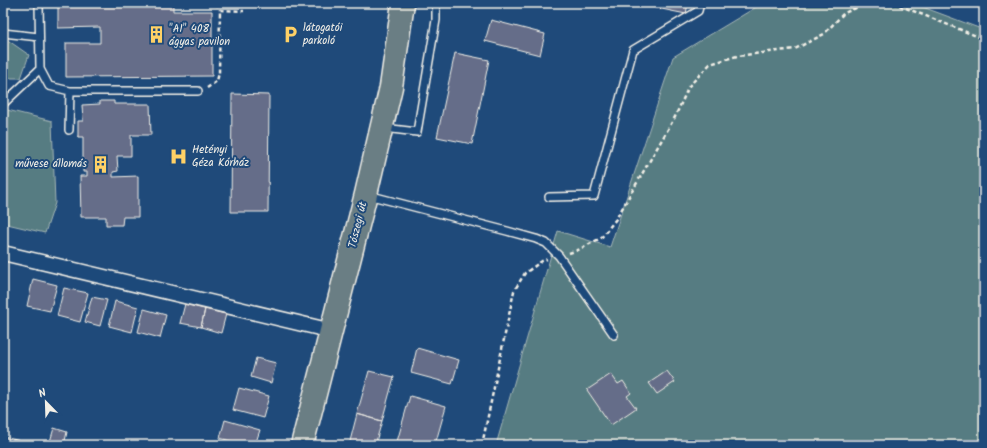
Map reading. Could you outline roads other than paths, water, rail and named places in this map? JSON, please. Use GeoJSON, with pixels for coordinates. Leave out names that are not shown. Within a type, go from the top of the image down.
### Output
{"type":"FeatureCollection","features":[{"type":"Feature","properties":{"kind":"main road","name":"Tószegi út"},"geometry":{"type":"LineString","coordinates":[[302,445],[332,331],[382,127],[391,87],[403,3]]}},
{"type":"Feature","properties":{"kind":"street"},"geometry":{"type":"LineString","coordinates":[[3,253],[332,331]]}},
{"type":"Feature","properties":{"kind":"lane"},"geometry":{"type":"LineString","coordinates":[[39,3],[40,68],[49,86],[70,91],[198,91]]}},
{"type":"Feature","properties":{"kind":"lane"},"geometry":{"type":"LineString","coordinates":[[382,127],[417,132],[436,20],[436,3]]}},
{"type":"Feature","properties":{"kind":"lane"},"geometry":{"type":"LineString","coordinates":[[549,198],[594,196],[633,50],[698,11],[700,3]]}},
{"type":"Feature","properties":{"kind":"lane"},"geometry":{"type":"LineString","coordinates":[[3,33],[39,37]]}},
{"type":"Feature","properties":{"kind":"lane"},"geometry":{"type":"LineString","coordinates":[[3,104],[40,68]]}},
{"type":"Feature","properties":{"kind":"lane"},"geometry":{"type":"LineString","coordinates":[[69,130],[70,91]]}},
{"type":"Feature","properties":{"kind":"lane"},"geometry":{"type":"LineString","coordinates":[[3,97],[12,96]]}},
{"type":"Feature","properties":{"kind":"lane"},"geometry":{"type":"LineString","coordinates":[[366,194],[536,239],[546,243],[559,256],[614,335]]}},
{"type":"Feature","properties":{"kind":"place","name":"látogatói parkoló"},"geometry":{"type":"Point","coordinates":[290,34]}},
{"type":"Feature","properties":{"kind":"place","name":"\"A1\" 408 ágyas pavilon"},"geometry":{"type":"Point","coordinates":[156,35]}},
{"type":"Feature","properties":{"kind":"place","name":"Hetényi Géza Kórház"},"geometry":{"type":"Point","coordinates":[179,156]}},
{"type":"Feature","properties":{"kind":"place","name":"művese állomás"},"geometry":{"type":"Point","coordinates":[100,164]}}]}
